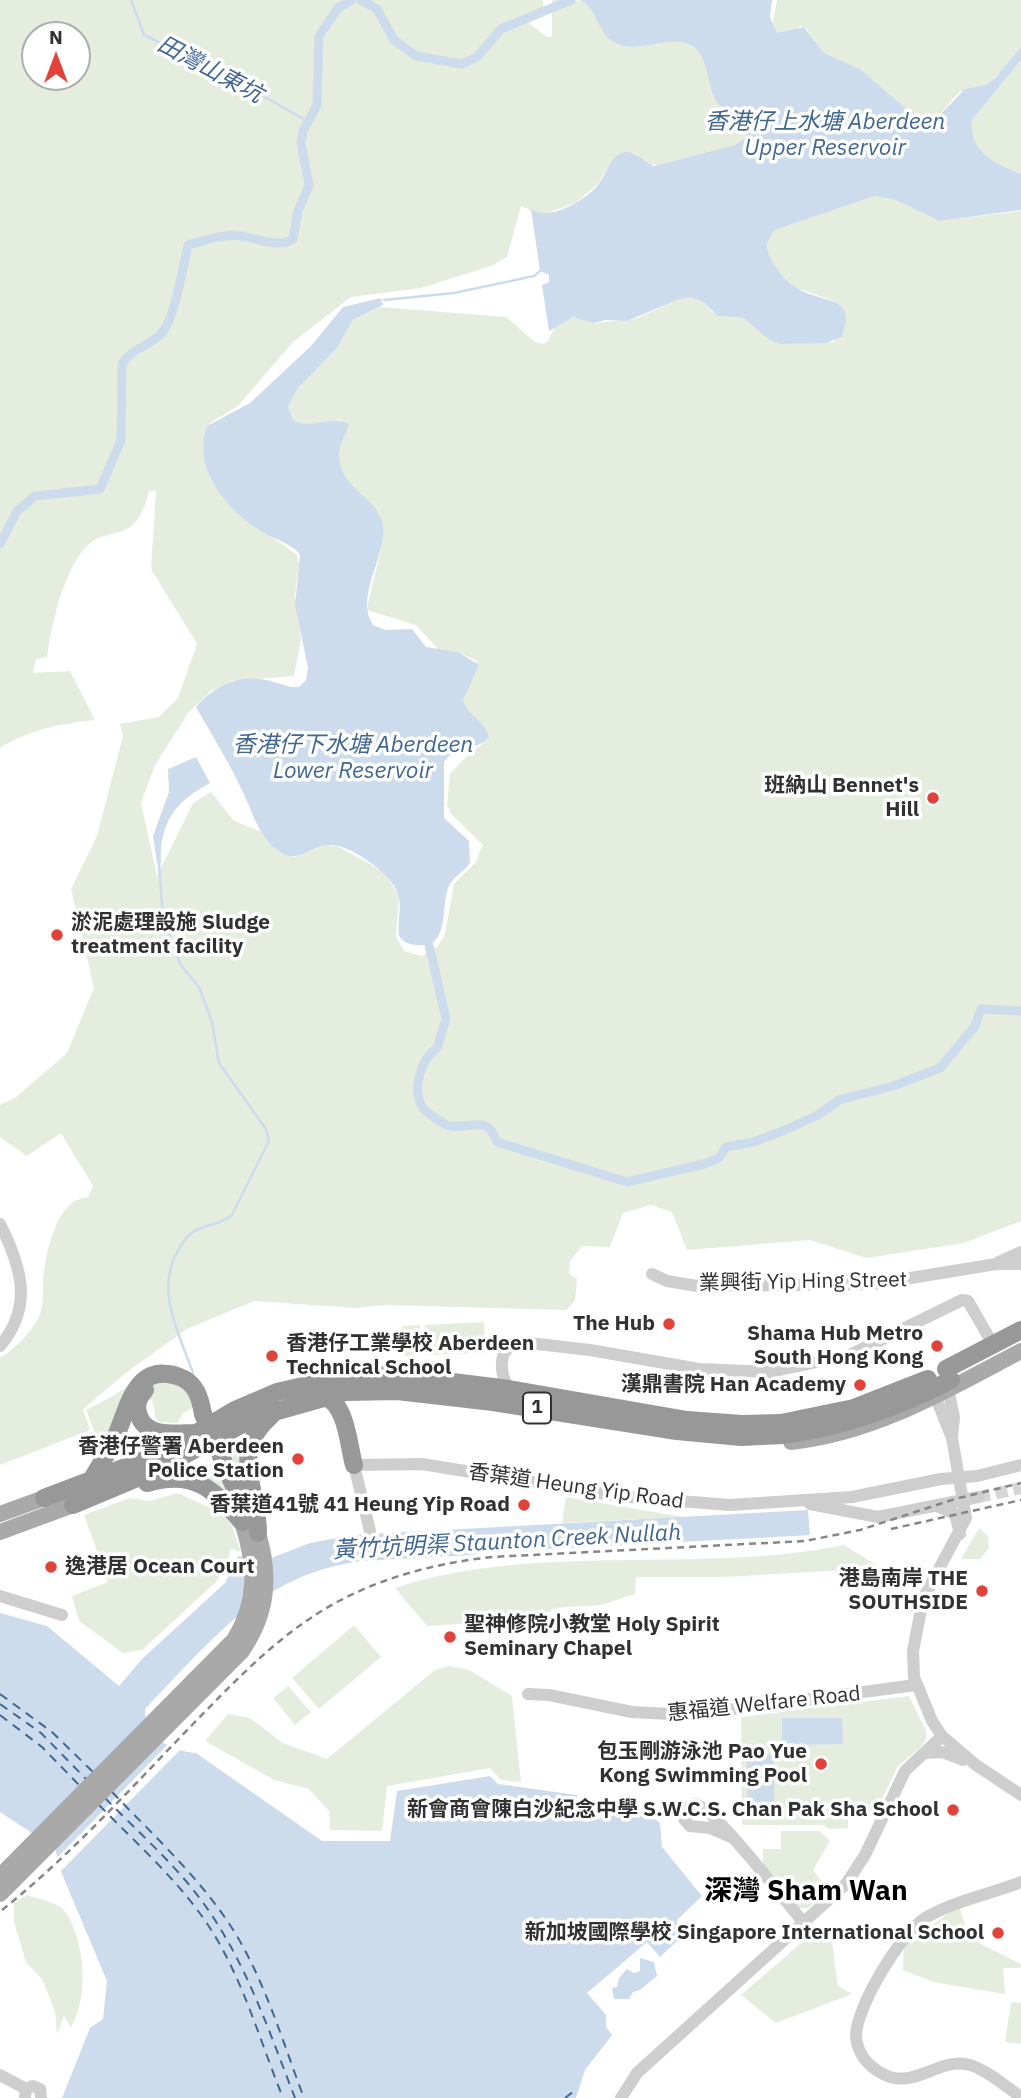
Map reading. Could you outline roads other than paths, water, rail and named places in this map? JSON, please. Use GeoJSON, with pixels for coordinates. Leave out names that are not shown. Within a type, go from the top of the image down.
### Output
{"type":"FeatureCollection","features":[{"type":"Feature","properties":{"kind":"highway","name":"1"},"geometry":{"type":"LineString","coordinates":[[782,1429],[879,1401],[1021,1331]]}},
{"type":"Feature","properties":{"kind":"highway","name":"1"},"geometry":{"type":"LineString","coordinates":[[44,1498],[201,1437],[323,1396],[366,1390],[674,1423],[687,1420],[782,1429],[840,1426],[884,1412],[1021,1343]]}},
{"type":"Feature","properties":{"kind":"highway","name":"1"},"geometry":{"type":"LineString","coordinates":[[73,1505],[120,1487],[201,1437],[235,1410],[277,1392],[346,1376],[396,1375],[509,1389],[674,1423]]}},
{"type":"Feature","properties":{"kind":"highway"},"geometry":{"type":"LineString","coordinates":[[92,1479],[108,1453],[134,1398],[152,1386],[170,1384],[186,1392],[203,1414],[243,1518]]}},
{"type":"Feature","properties":{"kind":"highway"},"geometry":{"type":"LineString","coordinates":[[341,1414],[349,1401],[366,1390]]}},
{"type":"Feature","properties":{"kind":"highway"},"geometry":{"type":"LineString","coordinates":[[323,1396],[332,1399],[341,1414],[354,1465]]}},
{"type":"Feature","properties":{"kind":"highway"},"geometry":{"type":"LineString","coordinates":[[134,1398],[138,1413],[151,1430],[201,1437]]}},
{"type":"Feature","properties":{"kind":"highway"},"geometry":{"type":"LineString","coordinates":[[258,1533],[247,1456],[250,1440],[276,1411]]}},
{"type":"Feature","properties":{"kind":"highway"},"geometry":{"type":"LineString","coordinates":[[120,1487],[174,1477],[192,1480],[212,1490],[258,1533]]}},
{"type":"Feature","properties":{"kind":"main road"},"geometry":{"type":"LineString","coordinates":[[674,1423],[810,1412],[880,1398],[1021,1324]]}},
{"type":"Feature","properties":{"kind":"main road"},"geometry":{"type":"LineString","coordinates":[[674,1423],[691,1438],[734,1444],[795,1442],[877,1423],[1021,1351]]}},
{"type":"Feature","properties":{"kind":"main road"},"geometry":{"type":"LineString","coordinates":[[2,1513],[44,1498]]}},
{"type":"Feature","properties":{"kind":"main road"},"geometry":{"type":"LineString","coordinates":[[0,1532],[73,1505]]}},
{"type":"Feature","properties":{"kind":"main road"},"geometry":{"type":"LineString","coordinates":[[0,1876],[234,1640],[249,1611],[254,1585],[254,1568],[243,1518]]}},
{"type":"Feature","properties":{"kind":"main road"},"geometry":{"type":"LineString","coordinates":[[0,1894],[247,1643],[261,1614],[266,1591],[266,1560],[258,1533]]}},
{"type":"Feature","properties":{"kind":"street"},"geometry":{"type":"LineString","coordinates":[[0,1224],[23,1285],[17,1319],[0,1346]]}},
{"type":"Feature","properties":{"kind":"street"},"geometry":{"type":"LineString","coordinates":[[996,1264],[1021,1252]]}},
{"type":"Feature","properties":{"kind":"street"},"geometry":{"type":"LineString","coordinates":[[996,1264],[1021,1264]]}},
{"type":"Feature","properties":{"kind":"street","name":"業興街 Yip Hing Street"},"geometry":{"type":"LineString","coordinates":[[652,1274],[667,1281],[697,1286],[862,1285],[888,1284],[996,1264]]}},
{"type":"Feature","properties":{"kind":"street"},"geometry":{"type":"LineString","coordinates":[[509,1389],[501,1375],[504,1352],[512,1343],[520,1342],[590,1350],[699,1369],[770,1372],[850,1355],[962,1300],[968,1301],[991,1341]]}},
{"type":"Feature","properties":{"kind":"street"},"geometry":{"type":"LineString","coordinates":[[930,1374],[940,1393],[966,1518],[960,1534],[923,1599],[913,1651],[916,1685],[942,1736],[976,1765],[1021,1795]]}},
{"type":"Feature","properties":{"kind":"street","name":"香葉道 Heung Yip Road"},"geometry":{"type":"LineString","coordinates":[[956,1461],[974,1470],[993,1470]]}},
{"type":"Feature","properties":{"kind":"street","name":"香葉道 Heung Yip Road"},"geometry":{"type":"LineString","coordinates":[[354,1465],[422,1464],[685,1503],[799,1502],[852,1497],[958,1477],[977,1476],[1018,1463]]}},
{"type":"Feature","properties":{"kind":"street"},"geometry":{"type":"LineString","coordinates":[[354,1465],[370,1531]]}},
{"type":"Feature","properties":{"kind":"street"},"geometry":{"type":"LineString","coordinates":[[881,1491],[877,1503],[881,1510],[901,1513]]}},
{"type":"Feature","properties":{"kind":"street"},"geometry":{"type":"LineString","coordinates":[[852,1497],[855,1514]]}},
{"type":"Feature","properties":{"kind":"street","name":"香葉道 Heung Yip Road"},"geometry":{"type":"LineString","coordinates":[[799,1502],[878,1517],[978,1497]]}},
{"type":"Feature","properties":{"kind":"street"},"geometry":{"type":"LineString","coordinates":[[937,1506],[955,1514],[960,1534]]}},
{"type":"Feature","properties":{"kind":"street"},"geometry":{"type":"LineString","coordinates":[[0,1596],[62,1615]]}},
{"type":"Feature","properties":{"kind":"street","name":"惠福道 Welfare Road"},"geometry":{"type":"LineString","coordinates":[[528,1695],[550,1695],[632,1712],[688,1714],[916,1685]]}},
{"type":"Feature","properties":{"kind":"street"},"geometry":{"type":"LineString","coordinates":[[621,2098],[637,2073],[804,1923],[851,1877],[905,1771],[942,1736]]}},
{"type":"Feature","properties":{"kind":"street"},"geometry":{"type":"LineString","coordinates":[[926,1753],[943,1752],[976,1765]]}},
{"type":"Feature","properties":{"kind":"street"},"geometry":{"type":"LineString","coordinates":[[732,1837],[804,1923]]}},
{"type":"Feature","properties":{"kind":"street"},"geometry":{"type":"LineString","coordinates":[[1021,1882],[934,1914],[915,1925],[903,1937],[861,2014],[856,2037],[862,2056],[885,2075],[919,2077],[953,2064],[966,2064],[1021,2097]]}},
{"type":"Feature","properties":{"kind":"street"},"geometry":{"type":"LineString","coordinates":[[0,2075],[26,2094],[38,2087],[41,2098]]}},
{"type":"Feature","properties":{"kind":"water","name":"香港仔上水塘 Aberdeen Upper Reservoir"},"geometry":{"type":"Polygon","coordinates":[[[580,0],[772,0],[770,17],[777,33],[804,27],[824,53],[860,69],[923,123],[934,121],[965,89],[985,85],[996,77],[1021,47],[1021,60],[972,120],[972,131],[979,149],[993,161],[1021,174],[1021,210],[940,221],[895,200],[875,196],[775,230],[767,244],[768,251],[784,278],[808,294],[835,302],[845,313],[842,337],[826,343],[780,344],[769,340],[744,318],[718,316],[703,302],[690,297],[627,321],[606,320],[593,323],[573,317],[549,331],[542,285],[549,282],[549,275],[540,271],[531,209],[547,213],[576,203],[598,185],[612,161],[625,152],[633,153],[654,166],[735,145],[746,137],[750,128],[717,102],[703,60],[693,47],[676,42],[638,47],[620,45],[607,37],[590,8],[580,0]]]}},
{"type":"Feature","properties":{"kind":"water","name":"香港仔下水塘 Aberdeen Lower Reservoir"},"geometry":{"type":"Polygon","coordinates":[[[381,298],[383,305],[353,320],[337,348],[298,388],[288,407],[293,420],[300,423],[342,421],[349,424],[340,449],[340,463],[350,483],[380,515],[383,526],[383,538],[367,602],[373,625],[386,630],[412,629],[426,647],[458,652],[479,665],[463,700],[489,737],[485,742],[449,756],[444,762],[444,818],[469,841],[470,863],[450,884],[440,934],[429,944],[419,945],[410,944],[399,936],[398,894],[388,878],[370,862],[350,850],[332,845],[292,856],[285,855],[271,845],[196,707],[211,693],[236,680],[256,679],[299,687],[306,680],[308,668],[295,605],[300,555],[289,545],[251,524],[226,502],[209,474],[204,458],[203,442],[207,426],[250,403],[311,346],[343,307],[381,298]]]}},
{"type":"Feature","properties":{"kind":"water"},"geometry":{"type":"Polygon","coordinates":[[[196,757],[210,783],[188,797],[172,814],[163,836],[161,863],[157,863],[153,836],[169,792],[168,769],[196,757]]]}},
{"type":"Feature","properties":{"kind":"water","name":"黃竹坑明渠 Staunton Creek Nullah"},"geometry":{"type":"Polygon","coordinates":[[[808,1510],[810,1537],[362,1561],[326,1568],[267,1595],[241,1614],[216,1635],[145,1709],[149,1727],[161,1741],[168,1746],[196,1753],[322,1841],[390,1841],[397,1791],[490,1776],[498,1784],[577,1795],[576,1804],[587,1805],[599,1819],[610,1810],[651,1816],[660,1823],[662,1847],[702,1896],[677,1920],[678,1940],[660,1957],[647,1942],[587,1993],[606,2015],[606,2027],[612,2035],[585,2070],[576,2098],[62,2098],[90,2028],[103,2019],[107,1981],[62,1874],[55,1848],[0,1812],[0,1613],[47,1626],[119,1686],[142,1659],[225,1583],[238,1556],[266,1560],[310,1543],[354,1535],[808,1510]]]}},
{"type":"Feature","properties":{"kind":"water"},"geometry":{"type":"Polygon","coordinates":[[[782,1718],[842,1718],[843,1744],[782,1745],[782,1718]]]}},
{"type":"Feature","properties":{"kind":"water"},"geometry":{"type":"Polygon","coordinates":[[[747,1755],[774,1755],[774,1815],[747,1815],[747,1755]]]}},
{"type":"Feature","properties":{"kind":"water"},"geometry":{"type":"Polygon","coordinates":[[[640,1958],[654,1962],[657,1976],[640,1990],[633,1992],[629,1999],[614,1999],[612,1988],[617,1987],[619,1978],[627,1969],[634,1973],[640,1971],[640,1958]]]}},
{"type":"Feature","properties":{"kind":"waterway","name":"田灣山東坑"},"geometry":{"type":"LineString","coordinates":[[131,0],[144,35],[215,69],[309,122]]}},
{"type":"Feature","properties":{"kind":"waterway"},"geometry":{"type":"LineString","coordinates":[[0,544],[17,511],[35,496],[100,489],[121,440],[122,364],[130,355],[161,334],[166,327],[188,245],[232,235],[271,243],[293,239],[298,211],[309,185],[301,143],[303,131],[317,105],[319,36],[338,8],[352,0]]}},
{"type":"Feature","properties":{"kind":"waterway"},"geometry":{"type":"LineString","coordinates":[[361,0],[377,9],[394,40],[416,56],[462,64],[477,57],[501,29],[571,0]]}},
{"type":"Feature","properties":{"kind":"waterway"},"geometry":{"type":"LineString","coordinates":[[384,300],[454,293],[534,276],[540,271]]}},
{"type":"Feature","properties":{"kind":"waterway"},"geometry":{"type":"LineString","coordinates":[[159,863],[163,919],[180,964],[199,987],[212,1022],[219,1063],[266,1129],[269,1141],[232,1215],[191,1233],[172,1264],[169,1280],[171,1311],[193,1373]]}},
{"type":"Feature","properties":{"kind":"waterway"},"geometry":{"type":"LineString","coordinates":[[429,945],[446,1019],[437,1048],[422,1067],[418,1093],[423,1108],[449,1126],[483,1125],[490,1129],[497,1142],[627,1182],[704,1164],[719,1158],[726,1147],[753,1142],[785,1130],[818,1115],[839,1100],[893,1086],[940,1068],[975,1026],[981,1009],[1021,1011]]}},
{"type":"Feature","properties":{"kind":"tunnel"},"geometry":{"type":"LineString","coordinates":[[978,1497],[1021,1488]]}},
{"type":"Feature","properties":{"kind":"railway"},"geometry":{"type":"LineString","coordinates":[[2,1910],[76,1844],[227,1690],[279,1641],[318,1613],[375,1584],[432,1567],[492,1557],[805,1541],[860,1530],[955,1499],[1021,1483]]}},
{"type":"Feature","properties":{"kind":"railway"},"geometry":{"type":"LineString","coordinates":[[891,1529],[1021,1500]]}},
{"type":"Feature","properties":{"kind":"place","name":"班納山 Bennet's Hill"},"geometry":{"type":"Point","coordinates":[933,798]}},
{"type":"Feature","properties":{"kind":"place","name":"淤泥處理設施 Sludge treatment facility"},"geometry":{"type":"Point","coordinates":[57,935]}},
{"type":"Feature","properties":{"kind":"place","name":"The Hub"},"geometry":{"type":"Point","coordinates":[669,1324]}},
{"type":"Feature","properties":{"kind":"place","name":"Shama Hub Metro South Hong Kong"},"geometry":{"type":"Point","coordinates":[937,1346]}},
{"type":"Feature","properties":{"kind":"place","name":"香港仔工業學校 Aberdeen Technical School"},"geometry":{"type":"Point","coordinates":[272,1356]}},
{"type":"Feature","properties":{"kind":"place","name":"漢鼎書院 Han Academy"},"geometry":{"type":"Point","coordinates":[860,1385]}},
{"type":"Feature","properties":{"kind":"place","name":"香港仔警署 Aberdeen Police Station"},"geometry":{"type":"Point","coordinates":[298,1459]}},
{"type":"Feature","properties":{"kind":"place","name":"香葉道41號 41 Heung Yip Road"},"geometry":{"type":"Point","coordinates":[524,1505]}},
{"type":"Feature","properties":{"kind":"place","name":"逸港居 Ocean Court"},"geometry":{"type":"Point","coordinates":[51,1567]}},
{"type":"Feature","properties":{"kind":"place","name":"港島南岸 THE SOUTHSIDE"},"geometry":{"type":"Point","coordinates":[982,1591]}},
{"type":"Feature","properties":{"kind":"place","name":"聖神修院小教堂 Holy Spirit Seminary Chapel"},"geometry":{"type":"Point","coordinates":[450,1637]}},
{"type":"Feature","properties":{"kind":"place","name":"包玉剛游泳池 Pao Yue Kong Swimming Pool"},"geometry":{"type":"Point","coordinates":[821,1764]}},
{"type":"Feature","properties":{"kind":"place","name":"新會商會陳白沙紀念中學 S.W.C.S. Chan Pak Sha School"},"geometry":{"type":"Point","coordinates":[953,1810]}},
{"type":"Feature","properties":{"kind":"place","name":"新加坡國際學校 Singapore International School"},"geometry":{"type":"Point","coordinates":[998,1933]}},
{"type":"Feature","properties":{"kind":"district","name":"深灣 Sham Wan"},"geometry":{"type":"Point","coordinates":[806,1892]}}]}
